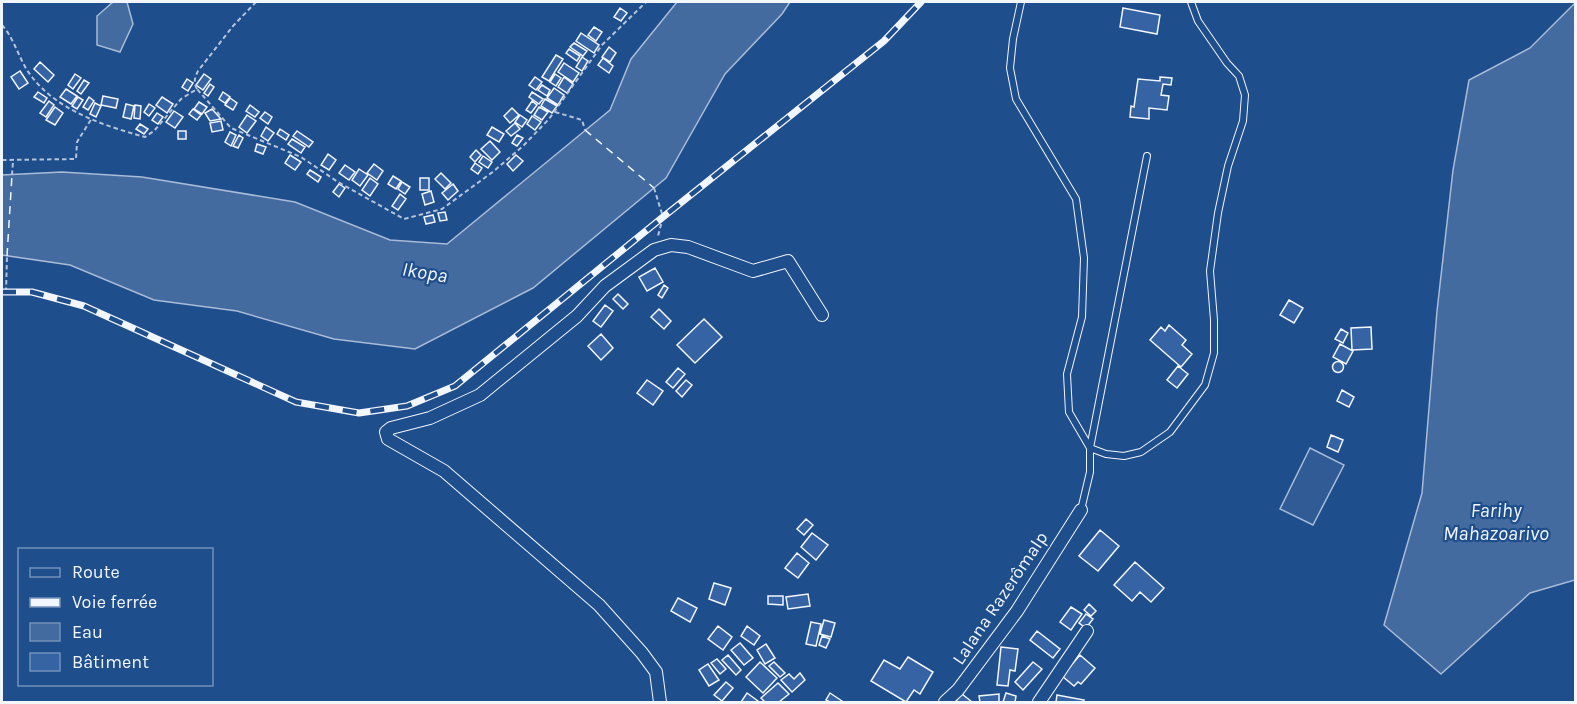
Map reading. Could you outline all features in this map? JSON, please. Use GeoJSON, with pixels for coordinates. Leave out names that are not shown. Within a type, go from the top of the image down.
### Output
{"type":"FeatureCollection","features":[{"type":"Feature","properties":{"kind":"street"},"geometry":{"type":"LineString","coordinates":[[660,702],[656,672],[599,605],[444,471],[400,447],[386,435],[391,428],[430,418],[480,395],[577,316],[605,286],[654,250],[671,244],[688,247],[753,271],[788,261],[822,315]]}},
{"type":"Feature","properties":{"kind":"street","name":"Lalana Razerômalp"},"geometry":{"type":"LineString","coordinates":[[945,702],[958,690],[1017,611],[1081,510]]}},
{"type":"Feature","properties":{"kind":"street"},"geometry":{"type":"LineString","coordinates":[[1039,702],[1088,631]]}},
{"type":"Feature","properties":{"kind":"lane"},"geometry":{"type":"LineString","coordinates":[[1021,2],[1013,39],[1010,68],[1016,99],[1076,199],[1084,258],[1082,317],[1067,374],[1070,412],[1090,448],[1106,454],[1124,456],[1141,452],[1170,432],[1205,384],[1214,354],[1210,271],[1218,213],[1228,166],[1243,122],[1245,95],[1239,76],[1197,21],[1191,2]]}},
{"type":"Feature","properties":{"kind":"lane"},"geometry":{"type":"LineString","coordinates":[[1081,510],[1090,472],[1090,448],[1147,156]]}},
{"type":"Feature","properties":{"kind":"path"},"geometry":{"type":"LineString","coordinates":[[256,2],[233,26],[198,71],[195,77],[197,89],[231,128],[300,157],[338,182],[404,219],[442,209],[494,171],[523,146],[555,112],[602,45],[646,2]]}},
{"type":"Feature","properties":{"kind":"path"},"geometry":{"type":"LineString","coordinates":[[2,26],[10,35],[30,76],[49,97],[116,129],[145,137],[154,131],[181,99],[197,89]]}},
{"type":"Feature","properties":{"kind":"path"},"geometry":{"type":"LineString","coordinates":[[555,112],[582,120],[585,130]]}},
{"type":"Feature","properties":{"kind":"path"},"geometry":{"type":"LineString","coordinates":[[2,160],[76,159],[77,142],[92,118]]}},
{"type":"Feature","properties":{"kind":"path"},"geometry":{"type":"LineString","coordinates":[[12,175],[13,161]]}},
{"type":"Feature","properties":{"kind":"path"},"geometry":{"type":"LineString","coordinates":[[654,188],[663,217],[654,250]]}},
{"type":"Feature","properties":{"kind":"path"},"geometry":{"type":"LineString","coordinates":[[6,292],[7,256]]}},
{"type":"Feature","properties":{"kind":"shaded area"},"geometry":{"type":"Polygon","coordinates":[[[1310,448],[1344,465],[1313,525],[1280,509],[1310,448]]]}},
{"type":"Feature","properties":{"kind":"water"},"geometry":{"type":"Polygon","coordinates":[[[113,2],[127,2],[133,24],[120,52],[97,45],[97,16],[113,2]]]}},
{"type":"Feature","properties":{"kind":"water","name":"Ikopa"},"geometry":{"type":"Polygon","coordinates":[[[677,2],[790,2],[782,14],[725,74],[666,178],[533,288],[415,349],[334,339],[237,311],[154,300],[70,265],[2,255],[2,175],[62,172],[142,177],[295,202],[390,240],[447,244],[610,110],[631,59],[677,2]]]}},
{"type":"Feature","properties":{"kind":"water","name":"Farihy Mahazoarivo"},"geometry":{"type":"Polygon","coordinates":[[[1575,3],[1575,580],[1530,593],[1441,674],[1384,625],[1422,493],[1437,311],[1453,170],[1469,80],[1530,48],[1575,3]]]}},
{"type":"Feature","properties":{"kind":"building"},"geometry":{"type":"Polygon","coordinates":[[[620,8],[627,13],[621,21],[614,17],[620,8]]]}},
{"type":"Feature","properties":{"kind":"building"},"geometry":{"type":"Polygon","coordinates":[[[1123,8],[1160,15],[1157,34],[1120,27],[1123,8]]]}},
{"type":"Feature","properties":{"kind":"building"},"geometry":{"type":"Polygon","coordinates":[[[594,27],[602,32],[596,41],[588,35],[594,27]]]}},
{"type":"Feature","properties":{"kind":"building"},"geometry":{"type":"Polygon","coordinates":[[[581,33],[599,45],[594,53],[576,41],[581,33]]]}},
{"type":"Feature","properties":{"kind":"building"},"geometry":{"type":"Polygon","coordinates":[[[574,43],[587,51],[583,56],[570,47],[574,43]]]}},
{"type":"Feature","properties":{"kind":"building"},"geometry":{"type":"Polygon","coordinates":[[[609,47],[616,53],[610,62],[602,57],[609,47]]]}},
{"type":"Feature","properties":{"kind":"building"},"geometry":{"type":"Polygon","coordinates":[[[569,49],[580,56],[577,61],[566,53],[569,49]]]}},
{"type":"Feature","properties":{"kind":"building"},"geometry":{"type":"Polygon","coordinates":[[[556,55],[563,59],[549,81],[542,77],[556,55]]]}},
{"type":"Feature","properties":{"kind":"building"},"geometry":{"type":"Polygon","coordinates":[[[582,57],[588,61],[582,71],[576,67],[582,57]]]}},
{"type":"Feature","properties":{"kind":"building"},"geometry":{"type":"Polygon","coordinates":[[[603,58],[613,66],[609,73],[598,65],[603,58]]]}},
{"type":"Feature","properties":{"kind":"building"},"geometry":{"type":"Polygon","coordinates":[[[40,62],[54,75],[48,82],[34,69],[40,62]]]}},
{"type":"Feature","properties":{"kind":"building"},"geometry":{"type":"Polygon","coordinates":[[[564,63],[579,73],[573,82],[558,72],[564,63]]]}},
{"type":"Feature","properties":{"kind":"building"},"geometry":{"type":"Polygon","coordinates":[[[20,71],[28,83],[19,89],[11,77],[20,71]]]}},
{"type":"Feature","properties":{"kind":"building"},"geometry":{"type":"Polygon","coordinates":[[[75,74],[81,78],[73,89],[68,85],[75,74]]]}},
{"type":"Feature","properties":{"kind":"building"},"geometry":{"type":"Polygon","coordinates":[[[204,74],[211,79],[203,90],[196,85],[204,74]]]}},
{"type":"Feature","properties":{"kind":"building"},"geometry":{"type":"Polygon","coordinates":[[[555,74],[561,78],[556,86],[550,82],[555,74]]]}},
{"type":"Feature","properties":{"kind":"building"},"geometry":{"type":"Polygon","coordinates":[[[535,77],[542,82],[536,90],[529,85],[535,77]]]}},
{"type":"Feature","properties":{"kind":"building"},"geometry":{"type":"Polygon","coordinates":[[[564,77],[573,84],[567,93],[558,87],[564,77]]]}},
{"type":"Feature","properties":{"kind":"building"},"geometry":{"type":"Polygon","coordinates":[[[1160,77],[1172,78],[1171,85],[1163,84],[1161,95],[1169,96],[1167,110],[1149,108],[1149,119],[1130,117],[1131,106],[1134,107],[1138,79],[1160,81],[1160,77]]]}},
{"type":"Feature","properties":{"kind":"building"},"geometry":{"type":"Polygon","coordinates":[[[187,79],[193,83],[188,91],[182,87],[187,79]]]}},
{"type":"Feature","properties":{"kind":"building"},"geometry":{"type":"Polygon","coordinates":[[[84,80],[89,83],[81,94],[77,91],[84,80]]]}},
{"type":"Feature","properties":{"kind":"building"},"geometry":{"type":"Polygon","coordinates":[[[210,84],[214,87],[208,96],[204,93],[210,84]]]}},
{"type":"Feature","properties":{"kind":"building"},"geometry":{"type":"Polygon","coordinates":[[[542,85],[550,90],[547,96],[538,90],[542,85]]]}},
{"type":"Feature","properties":{"kind":"building"},"geometry":{"type":"Polygon","coordinates":[[[554,88],[564,95],[558,105],[547,98],[554,88]]]}},
{"type":"Feature","properties":{"kind":"building"},"geometry":{"type":"Polygon","coordinates":[[[66,89],[77,96],[71,104],[60,97],[66,89]]]}},
{"type":"Feature","properties":{"kind":"building"},"geometry":{"type":"Polygon","coordinates":[[[38,92],[47,98],[44,103],[34,97],[38,92]]]}},
{"type":"Feature","properties":{"kind":"building"},"geometry":{"type":"Polygon","coordinates":[[[223,92],[230,97],[225,103],[219,99],[223,92]]]}},
{"type":"Feature","properties":{"kind":"building"},"geometry":{"type":"Polygon","coordinates":[[[532,92],[543,99],[539,104],[529,97],[532,92]]]}},
{"type":"Feature","properties":{"kind":"building"},"geometry":{"type":"Polygon","coordinates":[[[103,96],[118,99],[116,108],[101,105],[103,96]]]}},
{"type":"Feature","properties":{"kind":"building"},"geometry":{"type":"Polygon","coordinates":[[[78,97],[83,100],[77,109],[72,106],[78,97]]]}},
{"type":"Feature","properties":{"kind":"building"},"geometry":{"type":"Polygon","coordinates":[[[89,97],[94,101],[88,110],[83,107],[89,97]]]}},
{"type":"Feature","properties":{"kind":"building"},"geometry":{"type":"Polygon","coordinates":[[[162,97],[173,104],[167,113],[156,105],[162,97]]]}},
{"type":"Feature","properties":{"kind":"building"},"geometry":{"type":"Polygon","coordinates":[[[230,98],[237,103],[233,110],[225,105],[230,98]]]}},
{"type":"Feature","properties":{"kind":"building"},"geometry":{"type":"Polygon","coordinates":[[[545,99],[557,106],[552,113],[541,106],[545,99]]]}},
{"type":"Feature","properties":{"kind":"building"},"geometry":{"type":"Polygon","coordinates":[[[49,101],[54,105],[46,117],[40,113],[49,101]]]}},
{"type":"Feature","properties":{"kind":"building"},"geometry":{"type":"Polygon","coordinates":[[[532,101],[537,105],[531,113],[526,110],[532,101]]]}},
{"type":"Feature","properties":{"kind":"building"},"geometry":{"type":"Polygon","coordinates":[[[199,102],[207,107],[202,114],[194,109],[199,102]]]}},
{"type":"Feature","properties":{"kind":"building"},"geometry":{"type":"Polygon","coordinates":[[[95,103],[101,106],[96,117],[90,114],[95,103]]]}},
{"type":"Feature","properties":{"kind":"building"},"geometry":{"type":"Polygon","coordinates":[[[126,104],[134,106],[131,119],[123,117],[126,104]]]}},
{"type":"Feature","properties":{"kind":"building"},"geometry":{"type":"Polygon","coordinates":[[[149,104],[155,108],[149,116],[144,112],[149,104]]]}},
{"type":"Feature","properties":{"kind":"building"},"geometry":{"type":"Polygon","coordinates":[[[135,105],[141,106],[140,119],[134,118],[135,105]]]}},
{"type":"Feature","properties":{"kind":"building"},"geometry":{"type":"Polygon","coordinates":[[[250,105],[259,112],[255,117],[246,111],[250,105]]]}},
{"type":"Feature","properties":{"kind":"building"},"geometry":{"type":"Polygon","coordinates":[[[55,107],[63,113],[55,125],[46,120],[55,107]]]}},
{"type":"Feature","properties":{"kind":"building"},"geometry":{"type":"Polygon","coordinates":[[[539,107],[548,112],[542,120],[534,115],[539,107]]]}},
{"type":"Feature","properties":{"kind":"building"},"geometry":{"type":"Polygon","coordinates":[[[512,108],[519,115],[510,123],[504,116],[512,108]]]}},
{"type":"Feature","properties":{"kind":"building"},"geometry":{"type":"Polygon","coordinates":[[[193,109],[201,115],[197,120],[189,114],[193,109]]]}},
{"type":"Feature","properties":{"kind":"building"},"geometry":{"type":"Polygon","coordinates":[[[212,109],[221,119],[210,121],[205,113],[212,109]]]}},
{"type":"Feature","properties":{"kind":"building"},"geometry":{"type":"Polygon","coordinates":[[[174,111],[183,117],[175,128],[166,122],[174,111]]]}},
{"type":"Feature","properties":{"kind":"building"},"geometry":{"type":"Polygon","coordinates":[[[265,112],[272,117],[268,124],[260,118],[265,112]]]}},
{"type":"Feature","properties":{"kind":"building"},"geometry":{"type":"Polygon","coordinates":[[[157,113],[163,117],[158,124],[152,120],[157,113]]]}},
{"type":"Feature","properties":{"kind":"building"},"geometry":{"type":"Polygon","coordinates":[[[247,115],[256,121],[247,133],[239,127],[247,115]]]}},
{"type":"Feature","properties":{"kind":"building"},"geometry":{"type":"Polygon","coordinates":[[[520,115],[527,120],[522,127],[515,122],[520,115]]]}},
{"type":"Feature","properties":{"kind":"building"},"geometry":{"type":"Polygon","coordinates":[[[532,116],[541,122],[535,130],[527,124],[532,116]]]}},
{"type":"Feature","properties":{"kind":"building"},"geometry":{"type":"Polygon","coordinates":[[[221,121],[223,130],[212,132],[210,123],[221,121]]]}},
{"type":"Feature","properties":{"kind":"building"},"geometry":{"type":"Polygon","coordinates":[[[515,123],[520,129],[511,136],[506,131],[515,123]]]}},
{"type":"Feature","properties":{"kind":"building"},"geometry":{"type":"Polygon","coordinates":[[[140,124],[148,129],[144,134],[136,129],[140,124]]]}},
{"type":"Feature","properties":{"kind":"building"},"geometry":{"type":"Polygon","coordinates":[[[266,127],[274,133],[268,141],[261,136],[266,127]]]}},
{"type":"Feature","properties":{"kind":"building"},"geometry":{"type":"Polygon","coordinates":[[[492,127],[504,134],[499,142],[487,135],[492,127]]]}},
{"type":"Feature","properties":{"kind":"building"},"geometry":{"type":"Polygon","coordinates":[[[280,129],[289,135],[286,140],[277,134],[280,129]]]}},
{"type":"Feature","properties":{"kind":"building"},"geometry":{"type":"Polygon","coordinates":[[[178,131],[186,131],[186,139],[178,139],[178,131]]]}},
{"type":"Feature","properties":{"kind":"building"},"geometry":{"type":"Polygon","coordinates":[[[297,131],[313,142],[309,147],[293,136],[297,131]]]}},
{"type":"Feature","properties":{"kind":"building"},"geometry":{"type":"Polygon","coordinates":[[[230,132],[236,135],[231,146],[225,142],[230,132]]]}},
{"type":"Feature","properties":{"kind":"building"},"geometry":{"type":"Polygon","coordinates":[[[239,135],[243,138],[238,148],[233,146],[239,135]]]}},
{"type":"Feature","properties":{"kind":"building"},"geometry":{"type":"Polygon","coordinates":[[[517,135],[523,138],[517,146],[512,143],[517,135]]]}},
{"type":"Feature","properties":{"kind":"building"},"geometry":{"type":"Polygon","coordinates":[[[292,139],[305,147],[301,153],[288,144],[292,139]]]}},
{"type":"Feature","properties":{"kind":"building"},"geometry":{"type":"Polygon","coordinates":[[[490,141],[500,152],[492,160],[481,149],[490,141]]]}},
{"type":"Feature","properties":{"kind":"building"},"geometry":{"type":"Polygon","coordinates":[[[257,144],[266,147],[263,154],[255,151],[257,144]]]}},
{"type":"Feature","properties":{"kind":"building"},"geometry":{"type":"Polygon","coordinates":[[[476,150],[481,155],[475,162],[470,157],[476,150]]]}},
{"type":"Feature","properties":{"kind":"building"},"geometry":{"type":"Polygon","coordinates":[[[328,154],[336,160],[329,170],[321,165],[328,154]]]}},
{"type":"Feature","properties":{"kind":"building"},"geometry":{"type":"Polygon","coordinates":[[[290,155],[301,162],[295,170],[285,163],[290,155]]]}},
{"type":"Feature","properties":{"kind":"building"},"geometry":{"type":"Polygon","coordinates":[[[516,155],[523,161],[513,171],[507,164],[516,155]]]}},
{"type":"Feature","properties":{"kind":"building"},"geometry":{"type":"Polygon","coordinates":[[[483,156],[492,162],[488,168],[479,162],[483,156]]]}},
{"type":"Feature","properties":{"kind":"building"},"geometry":{"type":"Polygon","coordinates":[[[475,163],[482,168],[478,174],[471,169],[475,163]]]}},
{"type":"Feature","properties":{"kind":"building"},"geometry":{"type":"Polygon","coordinates":[[[374,164],[383,171],[377,180],[367,173],[374,164]]]}},
{"type":"Feature","properties":{"kind":"building"},"geometry":{"type":"Polygon","coordinates":[[[345,165],[355,172],[349,180],[339,173],[345,165]]]}},
{"type":"Feature","properties":{"kind":"building"},"geometry":{"type":"Polygon","coordinates":[[[359,169],[368,175],[360,186],[352,180],[359,169]]]}},
{"type":"Feature","properties":{"kind":"building"},"geometry":{"type":"Polygon","coordinates":[[[310,170],[321,177],[318,182],[307,174],[310,170]]]}},
{"type":"Feature","properties":{"kind":"building"},"geometry":{"type":"Polygon","coordinates":[[[441,173],[451,183],[445,189],[435,179],[441,173]]]}},
{"type":"Feature","properties":{"kind":"building"},"geometry":{"type":"Polygon","coordinates":[[[393,176],[401,181],[396,189],[388,184],[393,176]]]}},
{"type":"Feature","properties":{"kind":"building"},"geometry":{"type":"Polygon","coordinates":[[[370,178],[378,184],[370,196],[362,190],[370,178]]]}},
{"type":"Feature","properties":{"kind":"building"},"geometry":{"type":"Polygon","coordinates":[[[420,178],[429,178],[429,190],[420,190],[420,178]]]}},
{"type":"Feature","properties":{"kind":"building"},"geometry":{"type":"Polygon","coordinates":[[[402,182],[410,187],[405,194],[398,189],[402,182]]]}},
{"type":"Feature","properties":{"kind":"building"},"geometry":{"type":"Polygon","coordinates":[[[339,184],[345,188],[339,197],[333,192],[339,184]]]}},
{"type":"Feature","properties":{"kind":"building"},"geometry":{"type":"Polygon","coordinates":[[[453,184],[458,191],[448,200],[442,193],[453,184]]]}},
{"type":"Feature","properties":{"kind":"building"},"geometry":{"type":"Polygon","coordinates":[[[431,191],[434,202],[425,205],[422,194],[431,191]]]}},
{"type":"Feature","properties":{"kind":"building"},"geometry":{"type":"Polygon","coordinates":[[[400,194],[406,199],[398,210],[392,206],[400,194]]]}},
{"type":"Feature","properties":{"kind":"building"},"geometry":{"type":"Polygon","coordinates":[[[445,212],[447,220],[440,221],[438,213],[445,212]]]}},
{"type":"Feature","properties":{"kind":"building"},"geometry":{"type":"Polygon","coordinates":[[[433,215],[435,222],[426,224],[424,217],[433,215]]]}},
{"type":"Feature","properties":{"kind":"building"},"geometry":{"type":"Polygon","coordinates":[[[655,268],[663,282],[647,291],[639,277],[655,268]]]}},
{"type":"Feature","properties":{"kind":"building"},"geometry":{"type":"Polygon","coordinates":[[[664,285],[668,288],[662,298],[658,295],[664,285]]]}},
{"type":"Feature","properties":{"kind":"building"},"geometry":{"type":"Polygon","coordinates":[[[618,294],[628,304],[623,309],[613,299],[618,294]]]}},
{"type":"Feature","properties":{"kind":"building"},"geometry":{"type":"Polygon","coordinates":[[[1289,300],[1303,308],[1294,323],[1280,315],[1289,300]]]}},
{"type":"Feature","properties":{"kind":"building"},"geometry":{"type":"Polygon","coordinates":[[[605,305],[613,311],[601,327],[593,321],[605,305]]]}},
{"type":"Feature","properties":{"kind":"building"},"geometry":{"type":"Polygon","coordinates":[[[659,309],[671,321],[664,329],[651,317],[659,309]]]}},
{"type":"Feature","properties":{"kind":"building"},"geometry":{"type":"Polygon","coordinates":[[[704,319],[722,337],[695,363],[677,345],[704,319]]]}},
{"type":"Feature","properties":{"kind":"building"},"geometry":{"type":"Polygon","coordinates":[[[1169,325],[1186,340],[1182,345],[1192,354],[1181,367],[1150,340],[1161,327],[1165,331],[1169,325]]]}},
{"type":"Feature","properties":{"kind":"building"},"geometry":{"type":"Polygon","coordinates":[[[1371,327],[1372,349],[1352,350],[1351,328],[1371,327]]]}},
{"type":"Feature","properties":{"kind":"building"},"geometry":{"type":"Polygon","coordinates":[[[1341,329],[1348,333],[1343,343],[1335,339],[1341,329]]]}},
{"type":"Feature","properties":{"kind":"building"},"geometry":{"type":"Polygon","coordinates":[[[601,334],[613,348],[601,360],[588,346],[601,334]]]}},
{"type":"Feature","properties":{"kind":"building"},"geometry":{"type":"Polygon","coordinates":[[[1340,344],[1353,351],[1346,364],[1333,357],[1340,344]]]}},
{"type":"Feature","properties":{"kind":"building"},"geometry":{"type":"Polygon","coordinates":[[[1338,362],[1342,363],[1342,371],[1338,372],[1334,371],[1333,367],[1334,363],[1338,362]]]}},
{"type":"Feature","properties":{"kind":"building"},"geometry":{"type":"Polygon","coordinates":[[[1178,366],[1188,374],[1177,388],[1167,380],[1178,366]]]}},
{"type":"Feature","properties":{"kind":"building"},"geometry":{"type":"Polygon","coordinates":[[[678,368],[685,374],[673,388],[666,382],[678,368]]]}},
{"type":"Feature","properties":{"kind":"building"},"geometry":{"type":"Polygon","coordinates":[[[647,380],[663,391],[653,405],[637,393],[647,380]]]}},
{"type":"Feature","properties":{"kind":"building"},"geometry":{"type":"Polygon","coordinates":[[[686,380],[692,385],[682,397],[676,391],[686,380]]]}},
{"type":"Feature","properties":{"kind":"building"},"geometry":{"type":"Polygon","coordinates":[[[1342,390],[1354,397],[1349,407],[1337,401],[1342,390]]]}},
{"type":"Feature","properties":{"kind":"building"},"geometry":{"type":"Polygon","coordinates":[[[1331,435],[1343,440],[1338,452],[1327,447],[1331,435]]]}},
{"type":"Feature","properties":{"kind":"building"},"geometry":{"type":"Polygon","coordinates":[[[806,519],[813,525],[804,535],[797,529],[806,519]]]}},
{"type":"Feature","properties":{"kind":"building"},"geometry":{"type":"Polygon","coordinates":[[[1100,530],[1119,546],[1098,571],[1079,556],[1100,530]]]}},
{"type":"Feature","properties":{"kind":"building"},"geometry":{"type":"Polygon","coordinates":[[[812,533],[828,545],[816,560],[801,547],[812,533]]]}},
{"type":"Feature","properties":{"kind":"building"},"geometry":{"type":"Polygon","coordinates":[[[797,553],[809,563],[798,578],[785,568],[797,553]]]}},
{"type":"Feature","properties":{"kind":"building"},"geometry":{"type":"Polygon","coordinates":[[[1135,562],[1164,588],[1151,602],[1140,592],[1132,601],[1114,585],[1135,562]]]}},
{"type":"Feature","properties":{"kind":"building"},"geometry":{"type":"Polygon","coordinates":[[[714,583],[731,588],[725,605],[709,599],[714,583]]]}},
{"type":"Feature","properties":{"kind":"building"},"geometry":{"type":"Polygon","coordinates":[[[808,594],[810,606],[788,609],[786,597],[808,594]]]}},
{"type":"Feature","properties":{"kind":"building"},"geometry":{"type":"Polygon","coordinates":[[[768,596],[783,596],[783,605],[768,604],[768,596]]]}},
{"type":"Feature","properties":{"kind":"building"},"geometry":{"type":"Polygon","coordinates":[[[678,598],[697,608],[690,622],[671,611],[678,598]]]}},
{"type":"Feature","properties":{"kind":"building"},"geometry":{"type":"Polygon","coordinates":[[[1089,604],[1096,611],[1091,616],[1084,610],[1089,604]]]}},
{"type":"Feature","properties":{"kind":"building"},"geometry":{"type":"Polygon","coordinates":[[[1071,607],[1082,614],[1071,630],[1060,622],[1071,607]]]}},
{"type":"Feature","properties":{"kind":"building"},"geometry":{"type":"Polygon","coordinates":[[[1086,614],[1093,619],[1086,628],[1079,623],[1086,614]]]}},
{"type":"Feature","properties":{"kind":"building"},"geometry":{"type":"Polygon","coordinates":[[[824,620],[835,623],[831,637],[820,634],[824,620]]]}},
{"type":"Feature","properties":{"kind":"building"},"geometry":{"type":"Polygon","coordinates":[[[811,622],[821,624],[816,646],[806,644],[811,622]]]}},
{"type":"Feature","properties":{"kind":"building"},"geometry":{"type":"Polygon","coordinates":[[[718,626],[732,637],[723,650],[708,639],[718,626]]]}},
{"type":"Feature","properties":{"kind":"building"},"geometry":{"type":"Polygon","coordinates":[[[747,626],[760,636],[754,645],[741,636],[747,626]]]}},
{"type":"Feature","properties":{"kind":"building"},"geometry":{"type":"Polygon","coordinates":[[[1037,631],[1060,649],[1053,658],[1030,640],[1037,631]]]}},
{"type":"Feature","properties":{"kind":"building"},"geometry":{"type":"Polygon","coordinates":[[[822,636],[830,639],[826,648],[819,645],[822,636]]]}},
{"type":"Feature","properties":{"kind":"building"},"geometry":{"type":"Polygon","coordinates":[[[740,643],[753,658],[744,665],[731,650],[740,643]]]}},
{"type":"Feature","properties":{"kind":"building"},"geometry":{"type":"Polygon","coordinates":[[[766,644],[775,658],[765,664],[757,650],[766,644]]]}},
{"type":"Feature","properties":{"kind":"building"},"geometry":{"type":"Polygon","coordinates":[[[1001,647],[1018,649],[1015,671],[1010,670],[1008,686],[997,685],[1001,647]]]}},
{"type":"Feature","properties":{"kind":"building"},"geometry":{"type":"Polygon","coordinates":[[[728,655],[741,670],[736,675],[722,660],[728,655]]]}},
{"type":"Feature","properties":{"kind":"building"},"geometry":{"type":"Polygon","coordinates":[[[1080,655],[1095,668],[1081,684],[1078,682],[1074,686],[1062,676],[1080,655]]]}},
{"type":"Feature","properties":{"kind":"building"},"geometry":{"type":"Polygon","coordinates":[[[908,657],[933,672],[920,694],[914,690],[906,702],[871,681],[884,660],[900,669],[908,657]]]}},
{"type":"Feature","properties":{"kind":"building"},"geometry":{"type":"Polygon","coordinates":[[[717,659],[726,669],[720,674],[711,663],[717,659]]]}},
{"type":"Feature","properties":{"kind":"building"},"geometry":{"type":"Polygon","coordinates":[[[760,662],[777,678],[763,693],[746,677],[760,662]]]}},
{"type":"Feature","properties":{"kind":"building"},"geometry":{"type":"Polygon","coordinates":[[[774,662],[785,673],[780,677],[769,666],[774,662]]]}},
{"type":"Feature","properties":{"kind":"building"},"geometry":{"type":"Polygon","coordinates":[[[1033,662],[1042,669],[1023,690],[1015,682],[1033,662]]]}},
{"type":"Feature","properties":{"kind":"building"},"geometry":{"type":"Polygon","coordinates":[[[708,664],[719,680],[709,686],[699,670],[708,664]]]}},
{"type":"Feature","properties":{"kind":"building"},"geometry":{"type":"Polygon","coordinates":[[[800,673],[805,680],[792,692],[781,680],[789,674],[794,679],[800,673]]]}},
{"type":"Feature","properties":{"kind":"building"},"geometry":{"type":"Polygon","coordinates":[[[726,682],[733,688],[722,701],[714,695],[726,682]]]}},
{"type":"Feature","properties":{"kind":"building"},"geometry":{"type":"Polygon","coordinates":[[[778,683],[789,694],[779,702],[765,702],[761,698],[778,683]]]}},
{"type":"Feature","properties":{"kind":"building"},"geometry":{"type":"Polygon","coordinates":[[[747,693],[758,701],[741,702],[747,693]]]}},
{"type":"Feature","properties":{"kind":"building"},"geometry":{"type":"Polygon","coordinates":[[[830,693],[842,701],[826,700],[830,693]]]}},
{"type":"Feature","properties":{"kind":"building"},"geometry":{"type":"Polygon","coordinates":[[[1006,693],[1016,696],[1015,702],[1003,702],[1006,693]]]}},
{"type":"Feature","properties":{"kind":"building"},"geometry":{"type":"Polygon","coordinates":[[[962,694],[972,702],[955,702],[962,694]]]}},
{"type":"Feature","properties":{"kind":"building"},"geometry":{"type":"Polygon","coordinates":[[[999,694],[999,702],[980,702],[979,696],[999,694]]]}},
{"type":"Feature","properties":{"kind":"building"},"geometry":{"type":"Polygon","coordinates":[[[1057,695],[1084,700],[1083,702],[1056,702],[1057,695]]]}},
{"type":"Feature","properties":{"kind":"ferry route"},"geometry":{"type":"LineString","coordinates":[[585,130],[654,188]]}},
{"type":"Feature","properties":{"kind":"ferry route"},"geometry":{"type":"LineString","coordinates":[[7,256],[12,175]]}},
{"type":"Feature","properties":{"kind":"railway"},"geometry":{"type":"LineString","coordinates":[[2,292],[32,292],[84,306],[296,402],[359,413],[407,406],[455,386],[884,41],[921,2]]}}]}
